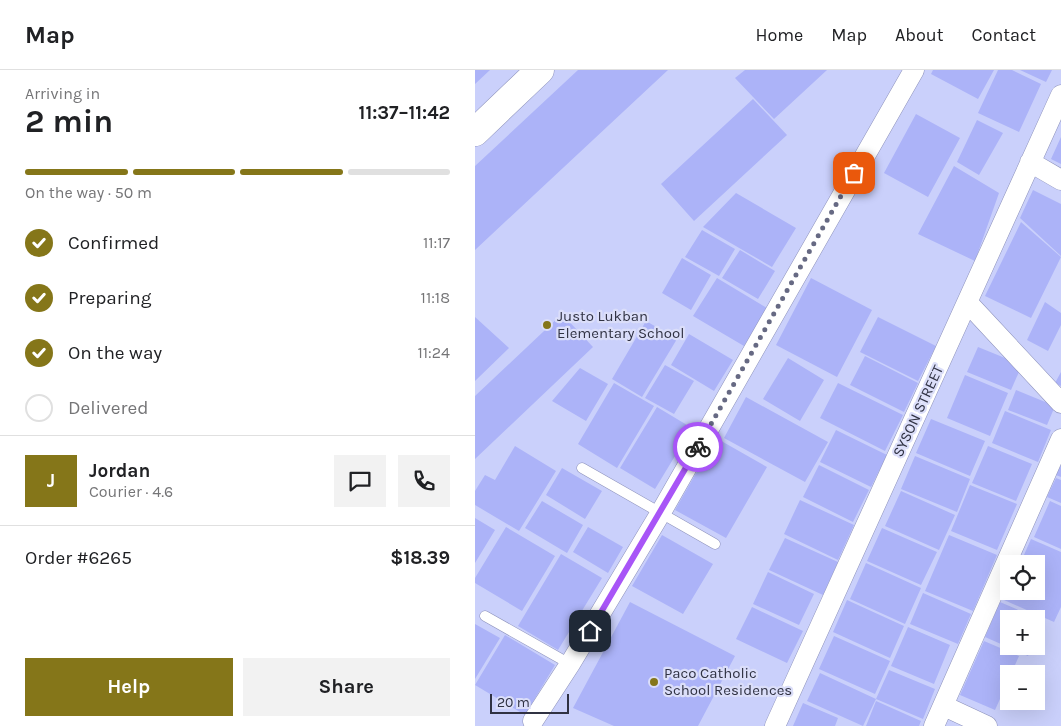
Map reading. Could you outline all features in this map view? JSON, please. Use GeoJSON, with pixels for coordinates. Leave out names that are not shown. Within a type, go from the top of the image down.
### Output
{"type":"FeatureCollection","features":[{"type":"Feature","properties":{"kind":"street"},"geometry":{"type":"LineString","coordinates":[[475,132],[540,70]]}},
{"type":"Feature","properties":{"kind":"street"},"geometry":{"type":"LineString","coordinates":[[533,721],[570,664],[660,514],[913,70]]}},
{"type":"Feature","properties":{"kind":"street","name":"SYSON STREET"},"geometry":{"type":"LineString","coordinates":[[775,726],[1061,95]]}},
{"type":"Feature","properties":{"kind":"street"},"geometry":{"type":"LineString","coordinates":[[1030,162],[1061,180]]}},
{"type":"Feature","properties":{"kind":"street"},"geometry":{"type":"LineString","coordinates":[[967,303],[1061,403]]}},
{"type":"Feature","properties":{"kind":"street"},"geometry":{"type":"LineString","coordinates":[[934,726],[1061,438]]}},
{"type":"Feature","properties":{"kind":"street"},"geometry":{"type":"LineString","coordinates":[[943,706],[987,726]]}},
{"type":"Feature","properties":{"kind":"lane"},"geometry":{"type":"LineString","coordinates":[[582,468],[715,544]]}},
{"type":"Feature","properties":{"kind":"lane"},"geometry":{"type":"LineString","coordinates":[[485,616],[570,664]]}},
{"type":"Feature","properties":{"kind":"building"},"geometry":{"type":"Polygon","coordinates":[[[475,70],[490,70],[475,84],[475,70]]]}},
{"type":"Feature","properties":{"kind":"building"},"geometry":{"type":"Polygon","coordinates":[[[578,70],[668,70],[475,250],[475,166],[578,70]]]}},
{"type":"Feature","properties":{"kind":"building"},"geometry":{"type":"Polygon","coordinates":[[[745,70],[827,70],[774,119],[735,78],[745,70]]]}},
{"type":"Feature","properties":{"kind":"building"},"geometry":{"type":"Polygon","coordinates":[[[933,70],[994,70],[978,99],[931,74],[933,70]]]}},
{"type":"Feature","properties":{"kind":"building"},"geometry":{"type":"Polygon","coordinates":[[[998,70],[1012,70],[1041,84],[1019,132],[978,113],[998,70]]]}},
{"type":"Feature","properties":{"kind":"building"},"geometry":{"type":"Polygon","coordinates":[[[1020,70],[1052,70],[1046,82],[1020,70]]]}},
{"type":"Feature","properties":{"kind":"building"},"geometry":{"type":"Polygon","coordinates":[[[753,99],[787,135],[694,221],[661,184],[753,99]]]}},
{"type":"Feature","properties":{"kind":"building"},"geometry":{"type":"Polygon","coordinates":[[[916,114],[960,138],[928,197],[884,173],[916,114]]]}},
{"type":"Feature","properties":{"kind":"building"},"geometry":{"type":"Polygon","coordinates":[[[977,120],[1003,133],[979,175],[957,162],[977,120]]]}},
{"type":"Feature","properties":{"kind":"building"},"geometry":{"type":"Polygon","coordinates":[[[1061,137],[1061,164],[1051,159],[1061,137]]]}},
{"type":"Feature","properties":{"kind":"building"},"geometry":{"type":"Polygon","coordinates":[[[954,166],[999,193],[975,261],[918,234],[954,166]]]}},
{"type":"Feature","properties":{"kind":"building"},"geometry":{"type":"Polygon","coordinates":[[[1033,190],[1061,204],[1061,256],[1020,218],[1033,190]]]}},
{"type":"Feature","properties":{"kind":"building"},"geometry":{"type":"Polygon","coordinates":[[[736,193],[796,228],[772,267],[703,227],[736,193]]]}},
{"type":"Feature","properties":{"kind":"building"},"geometry":{"type":"Polygon","coordinates":[[[1021,222],[1061,257],[1031,318],[985,296],[1021,222]]]}},
{"type":"Feature","properties":{"kind":"building"},"geometry":{"type":"Polygon","coordinates":[[[702,230],[735,249],[719,276],[685,257],[702,230]]]}},
{"type":"Feature","properties":{"kind":"building"},"geometry":{"type":"Polygon","coordinates":[[[740,250],[775,271],[758,299],[722,278],[740,250]]]}},
{"type":"Feature","properties":{"kind":"building"},"geometry":{"type":"Polygon","coordinates":[[[682,258],[711,275],[691,310],[662,293],[682,258]]]}},
{"type":"Feature","properties":{"kind":"building"},"geometry":{"type":"Polygon","coordinates":[[[717,278],[767,308],[744,346],[693,316],[717,278]]]}},
{"type":"Feature","properties":{"kind":"building"},"geometry":{"type":"Polygon","coordinates":[[[811,278],[872,310],[837,377],[776,345],[811,278]]]}},
{"type":"Feature","properties":{"kind":"building"},"geometry":{"type":"Polygon","coordinates":[[[1045,302],[1061,313],[1061,325],[1048,351],[1027,340],[1045,302]]]}},
{"type":"Feature","properties":{"kind":"building"},"geometry":{"type":"Polygon","coordinates":[[[562,314],[593,347],[475,459],[475,396],[562,314]]]}},
{"type":"Feature","properties":{"kind":"building"},"geometry":{"type":"Polygon","coordinates":[[[475,317],[509,348],[475,381],[475,317]]]}},
{"type":"Feature","properties":{"kind":"building"},"geometry":{"type":"Polygon","coordinates":[[[878,317],[936,346],[918,381],[860,352],[878,317]]]}},
{"type":"Feature","properties":{"kind":"building"},"geometry":{"type":"Polygon","coordinates":[[[646,321],[677,339],[642,397],[612,379],[646,321]]]}},
{"type":"Feature","properties":{"kind":"building"},"geometry":{"type":"Polygon","coordinates":[[[689,334],[733,360],[714,391],[671,365],[689,334]]]}},
{"type":"Feature","properties":{"kind":"building"},"geometry":{"type":"Polygon","coordinates":[[[978,347],[1022,365],[1011,390],[967,372],[978,347]]]}},
{"type":"Feature","properties":{"kind":"building"},"geometry":{"type":"Polygon","coordinates":[[[865,356],[918,383],[904,412],[850,385],[865,356]]]}},
{"type":"Feature","properties":{"kind":"building"},"geometry":{"type":"Polygon","coordinates":[[[788,358],[824,380],[800,421],[763,399],[788,358]]]}},
{"type":"Feature","properties":{"kind":"building"},"geometry":{"type":"Polygon","coordinates":[[[665,365],[694,381],[674,414],[645,398],[665,365]]]}},
{"type":"Feature","properties":{"kind":"building"},"geometry":{"type":"Polygon","coordinates":[[[580,368],[608,384],[586,421],[552,401],[580,368]]]}},
{"type":"Feature","properties":{"kind":"building"},"geometry":{"type":"Polygon","coordinates":[[[1061,372],[1061,386],[1055,383],[1061,372]]]}},
{"type":"Feature","properties":{"kind":"building"},"geometry":{"type":"Polygon","coordinates":[[[965,375],[1008,393],[990,436],[947,418],[965,375]]]}},
{"type":"Feature","properties":{"kind":"building"},"geometry":{"type":"Polygon","coordinates":[[[614,383],[654,406],[617,468],[578,444],[614,383]]]}},
{"type":"Feature","properties":{"kind":"building"},"geometry":{"type":"Polygon","coordinates":[[[838,383],[903,415],[885,451],[820,418],[838,383]]]}},
{"type":"Feature","properties":{"kind":"building"},"geometry":{"type":"Polygon","coordinates":[[[1016,390],[1055,406],[1047,425],[1008,410],[1016,390]]]}},
{"type":"Feature","properties":{"kind":"building"},"geometry":{"type":"Polygon","coordinates":[[[746,397],[828,442],[805,482],[724,438],[746,397]]]}},
{"type":"Feature","properties":{"kind":"building"},"geometry":{"type":"Polygon","coordinates":[[[657,407],[692,428],[655,489],[620,468],[657,407]]]}},
{"type":"Feature","properties":{"kind":"building"},"geometry":{"type":"Polygon","coordinates":[[[1005,411],[1051,430],[1038,462],[992,443],[1005,411]]]}},
{"type":"Feature","properties":{"kind":"building"},"geometry":{"type":"Polygon","coordinates":[[[931,419],[985,441],[970,476],[916,453],[931,419]]]}},
{"type":"Feature","properties":{"kind":"building"},"geometry":{"type":"Polygon","coordinates":[[[836,430],[887,455],[871,487],[820,462],[836,430]]]}},
{"type":"Feature","properties":{"kind":"building"},"geometry":{"type":"Polygon","coordinates":[[[716,438],[767,467],[726,538],[675,510],[716,438]]]}},
{"type":"Feature","properties":{"kind":"building"},"geometry":{"type":"Polygon","coordinates":[[[515,446],[556,471],[519,531],[475,505],[475,491],[485,475],[495,480],[515,446]]]}},
{"type":"Feature","properties":{"kind":"building"},"geometry":{"type":"Polygon","coordinates":[[[988,446],[1032,464],[1016,501],[972,483],[988,446]]]}},
{"type":"Feature","properties":{"kind":"building"},"geometry":{"type":"Polygon","coordinates":[[[915,456],[970,479],[957,512],[901,489],[915,456]]]}},
{"type":"Feature","properties":{"kind":"building"},"geometry":{"type":"Polygon","coordinates":[[[819,465],[869,490],[853,522],[803,497],[819,465]]]}},
{"type":"Feature","properties":{"kind":"building"},"geometry":{"type":"Polygon","coordinates":[[[1061,465],[1061,477],[1056,475],[1061,465]]]}},
{"type":"Feature","properties":{"kind":"building"},"geometry":{"type":"Polygon","coordinates":[[[562,468],[602,491],[585,519],[546,495],[562,468]]]}},
{"type":"Feature","properties":{"kind":"building"},"geometry":{"type":"Polygon","coordinates":[[[1056,478],[1061,480],[1061,503],[1047,497],[1056,478]]]}},
{"type":"Feature","properties":{"kind":"building"},"geometry":{"type":"Polygon","coordinates":[[[970,485],[1017,504],[997,550],[951,531],[970,485]]]}},
{"type":"Feature","properties":{"kind":"building"},"geometry":{"type":"Polygon","coordinates":[[[901,491],[955,515],[939,550],[885,526],[901,491]]]}},
{"type":"Feature","properties":{"kind":"building"},"geometry":{"type":"Polygon","coordinates":[[[800,500],[854,525],[838,560],[784,534],[800,500]]]}},
{"type":"Feature","properties":{"kind":"building"},"geometry":{"type":"Polygon","coordinates":[[[542,501],[583,525],[567,553],[525,528],[542,501]]]}},
{"type":"Feature","properties":{"kind":"building"},"geometry":{"type":"Polygon","coordinates":[[[1050,501],[1061,506],[1061,549],[1034,537],[1050,501]]]}},
{"type":"Feature","properties":{"kind":"building"},"geometry":{"type":"Polygon","coordinates":[[[475,518],[495,530],[475,563],[475,518]]]}},
{"type":"Feature","properties":{"kind":"building"},"geometry":{"type":"Polygon","coordinates":[[[506,527],[555,556],[522,611],[475,583],[475,578],[506,527]]]}},
{"type":"Feature","properties":{"kind":"building"},"geometry":{"type":"Polygon","coordinates":[[[588,527],[623,547],[608,573],[573,552],[588,527]]]}},
{"type":"Feature","properties":{"kind":"building"},"geometry":{"type":"Polygon","coordinates":[[[882,528],[937,552],[921,585],[867,561],[882,528]]]}},
{"type":"Feature","properties":{"kind":"building"},"geometry":{"type":"Polygon","coordinates":[[[662,535],[713,564],[683,614],[632,586],[662,535]]]}},
{"type":"Feature","properties":{"kind":"building"},"geometry":{"type":"Polygon","coordinates":[[[949,535],[997,555],[973,611],[925,591],[949,535]]]}},
{"type":"Feature","properties":{"kind":"building"},"geometry":{"type":"Polygon","coordinates":[[[785,538],[838,562],[823,595],[769,570],[785,538]]]}},
{"type":"Feature","properties":{"kind":"building"},"geometry":{"type":"Polygon","coordinates":[[[1031,539],[1061,552],[1061,607],[1054,622],[1045,618],[1045,610],[1027,610],[1004,600],[1045,600],[1045,555],[1024,555],[1031,539]]]}},
{"type":"Feature","properties":{"kind":"building"},"geometry":{"type":"Polygon","coordinates":[[[561,554],[602,578],[558,650],[518,626],[561,554]]]}},
{"type":"Feature","properties":{"kind":"building"},"geometry":{"type":"Polygon","coordinates":[[[866,563],[921,588],[905,624],[850,599],[866,563]]]}},
{"type":"Feature","properties":{"kind":"building"},"geometry":{"type":"Polygon","coordinates":[[[768,572],[814,594],[799,625],[753,604],[768,572]]]}},
{"type":"Feature","properties":{"kind":"building"},"geometry":{"type":"Polygon","coordinates":[[[923,593],[971,614],[958,644],[910,624],[923,593]]]}},
{"type":"Feature","properties":{"kind":"building"},"geometry":{"type":"Polygon","coordinates":[[[847,600],[904,626],[890,658],[833,632],[847,600]]]}},
{"type":"Feature","properties":{"kind":"building","name":"Paco Catholic School Residences"},"geometry":{"type":"Polygon","coordinates":[[[630,602],[735,656],[698,726],[614,726],[573,708],[630,602]]]}},
{"type":"Feature","properties":{"kind":"building"},"geometry":{"type":"Polygon","coordinates":[[[1000,602],[1019,610],[1000,610],[1000,644],[985,637],[1000,602]]]}},
{"type":"Feature","properties":{"kind":"building"},"geometry":{"type":"Polygon","coordinates":[[[752,607],[803,631],[787,663],[736,639],[752,607]]]}},
{"type":"Feature","properties":{"kind":"building"},"geometry":{"type":"Polygon","coordinates":[[[475,624],[500,638],[475,679],[475,624]]]}},
{"type":"Feature","properties":{"kind":"building"},"geometry":{"type":"Polygon","coordinates":[[[908,627],[950,645],[934,684],[891,666],[908,627]]]}},
{"type":"Feature","properties":{"kind":"building"},"geometry":{"type":"Polygon","coordinates":[[[505,635],[555,665],[525,715],[475,685],[505,635]]]}},
{"type":"Feature","properties":{"kind":"building"},"geometry":{"type":"Polygon","coordinates":[[[834,636],[890,661],[875,694],[819,669],[834,636]]]}},
{"type":"Feature","properties":{"kind":"building"},"geometry":{"type":"Polygon","coordinates":[[[984,641],[1000,648],[1000,655],[1019,656],[1015,665],[1000,665],[1000,699],[995,710],[960,695],[984,641]]]}},
{"type":"Feature","properties":{"kind":"building"},"geometry":{"type":"Polygon","coordinates":[[[889,670],[935,689],[923,719],[876,699],[889,670]]]}},
{"type":"Feature","properties":{"kind":"building"},"geometry":{"type":"Polygon","coordinates":[[[820,673],[876,699],[863,726],[807,701],[820,673]]]}},
{"type":"Feature","properties":{"kind":"building"},"geometry":{"type":"Polygon","coordinates":[[[876,701],[921,721],[919,726],[866,726],[876,701]]]}},
{"type":"Feature","properties":{"kind":"building"},"geometry":{"type":"Polygon","coordinates":[[[803,703],[838,718],[835,726],[793,726],[803,703]]]}},
{"type":"Feature","properties":{"kind":"way so far"},"geometry":{"type":"LineString","coordinates":[[698,447],[854,173]]}},
{"type":"Feature","properties":{"kind":"place","name":"Justo Lukban Elementary School"},"geometry":{"type":"Point","coordinates":[547,325]}},
{"type":"Feature","properties":{"kind":"place","name":"Paco Catholic School Residences"},"geometry":{"type":"Point","coordinates":[654,682]}},
{"type":"Feature","properties":{"kind":"route"},"geometry":{"type":"LineString","coordinates":[[590,631],[698,447]]}}]}
